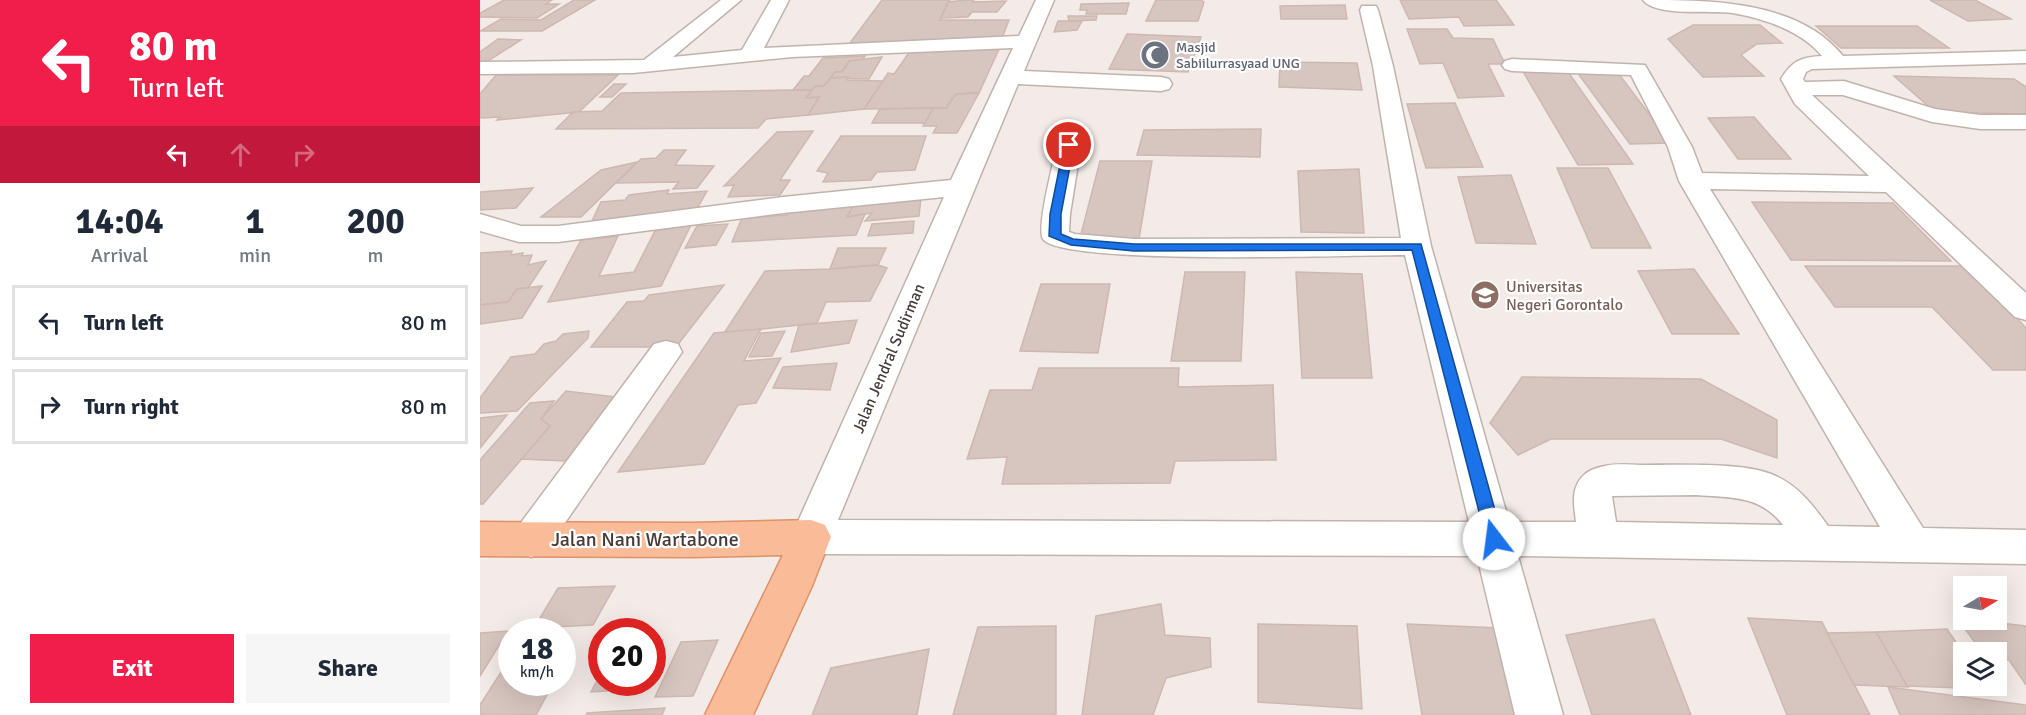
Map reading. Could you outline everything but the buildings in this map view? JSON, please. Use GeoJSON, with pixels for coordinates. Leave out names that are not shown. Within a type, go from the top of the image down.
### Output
{"type":"FeatureCollection","features":[{"type":"Feature","properties":{"kind":"main road","name":"Jalan Nani Wartabone"},"geometry":{"type":"LineString","coordinates":[[480,539],[692,540],[811,537]]}},
{"type":"Feature","properties":{"kind":"main road","name":"Jalan Jendral Sudirman"},"geometry":{"type":"LineString","coordinates":[[729,715],[791,586],[811,537]]}},
{"type":"Feature","properties":{"kind":"street"},"geometry":{"type":"LineString","coordinates":[[650,65],[732,0]]}},
{"type":"Feature","properties":{"kind":"street"},"geometry":{"type":"LineString","coordinates":[[750,54],[780,0]]}},
{"type":"Feature","properties":{"kind":"street","name":"Jalan Jendral Sudirman"},"geometry":{"type":"LineString","coordinates":[[811,537],[961,187],[1045,0]]}},
{"type":"Feature","properties":{"kind":"street"},"geometry":{"type":"LineString","coordinates":[[1652,0],[1668,4],[1719,6],[1758,13],[1791,26],[1813,38],[1829,51],[1836,61]]}},
{"type":"Feature","properties":{"kind":"street"},"geometry":{"type":"LineString","coordinates":[[1369,10],[1382,63],[1417,246],[1539,715]]}},
{"type":"Feature","properties":{"kind":"street"},"geometry":{"type":"LineString","coordinates":[[480,68],[650,65],[750,54],[829,49],[1026,42]]}},
{"type":"Feature","properties":{"kind":"street"},"geometry":{"type":"LineString","coordinates":[[2019,61],[1808,63],[1798,68],[1792,79],[1803,99],[2026,309]]}},
{"type":"Feature","properties":{"kind":"street"},"geometry":{"type":"LineString","coordinates":[[1512,65],[1638,69],[1680,147],[1692,181],[1911,543]]}},
{"type":"Feature","properties":{"kind":"street"},"geometry":{"type":"LineString","coordinates":[[1010,77],[1161,84]]}},
{"type":"Feature","properties":{"kind":"street"},"geometry":{"type":"LineString","coordinates":[[1797,89],[1844,88],[1932,115],[1980,122],[2026,122]]}},
{"type":"Feature","properties":{"kind":"street"},"geometry":{"type":"LineString","coordinates":[[1069,145],[1056,214],[1055,236],[1071,242],[1134,248],[1417,246]]}},
{"type":"Feature","properties":{"kind":"street"},"geometry":{"type":"LineString","coordinates":[[1692,181],[1894,184]]}},
{"type":"Feature","properties":{"kind":"street"},"geometry":{"type":"LineString","coordinates":[[480,222],[519,234],[558,234],[772,206],[961,187]]}},
{"type":"Feature","properties":{"kind":"street"},"geometry":{"type":"LineString","coordinates":[[531,540],[666,352]]}},
{"type":"Feature","properties":{"kind":"street"},"geometry":{"type":"LineString","coordinates":[[1599,538],[1592,494],[1598,484],[1607,480],[1698,480],[1759,485],[1779,497],[1795,511],[1818,543]]}},
{"type":"Feature","properties":{"kind":"street"},"geometry":{"type":"LineString","coordinates":[[811,537],[1599,538],[2026,547]]}},
{"type":"Feature","properties":{"kind":"place","name":"Masjid Sabiilurrasyaad UNG"},"geometry":{"type":"Point","coordinates":[1155,55]}},
{"type":"Feature","properties":{"kind":"place","name":"Universitas Negeri Gorontalo"},"geometry":{"type":"Point","coordinates":[1485,295]}},
{"type":"Feature","properties":{"kind":"route"},"geometry":{"type":"LineString","coordinates":[[1069,145],[1056,214],[1055,236],[1071,242],[1134,248],[1417,246],[1494,539]]}}]}
